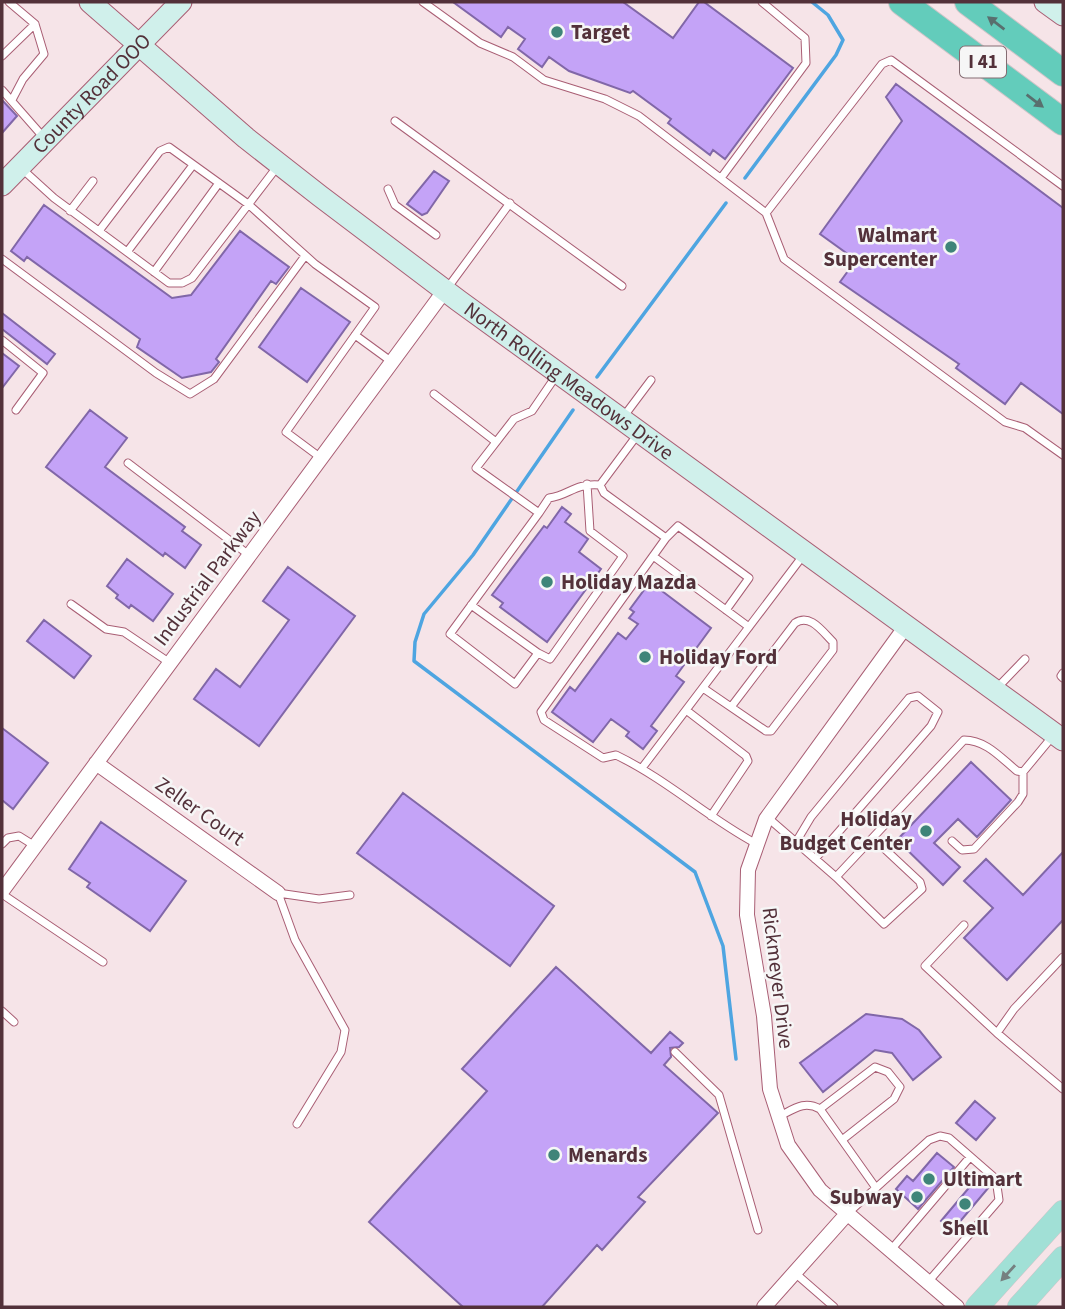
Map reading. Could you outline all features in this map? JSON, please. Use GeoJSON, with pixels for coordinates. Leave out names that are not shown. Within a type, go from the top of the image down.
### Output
{"type":"FeatureCollection","features":[{"type":"Feature","properties":{"kind":"highway","name":"I 41"},"geometry":{"type":"LineString","coordinates":[[902,2],[1063,122]]}},
{"type":"Feature","properties":{"kind":"highway","name":"I 41"},"geometry":{"type":"LineString","coordinates":[[968,2],[1063,73]]}},
{"type":"Feature","properties":{"kind":"main road","name":"North Rolling Meadows Drive"},"geometry":{"type":"LineString","coordinates":[[90,2],[279,164],[445,290],[1059,736]]}},
{"type":"Feature","properties":{"kind":"main road","name":"County Road OOO"},"geometry":{"type":"LineString","coordinates":[[2,185],[181,2]]}},
{"type":"Feature","properties":{"kind":"main road"},"geometry":{"type":"LineString","coordinates":[[1045,2],[1063,15]]}},
{"type":"Feature","properties":{"kind":"main road"},"geometry":{"type":"LineString","coordinates":[[977,1307],[1063,1212]]}},
{"type":"Feature","properties":{"kind":"main road"},"geometry":{"type":"LineString","coordinates":[[1019,1307],[1063,1258]]}},
{"type":"Feature","properties":{"kind":"street","name":"Industrial Parkway"},"geometry":{"type":"LineString","coordinates":[[2,892],[445,290]]}},
{"type":"Feature","properties":{"kind":"street","name":"Rickmeyer Drive"},"geometry":{"type":"LineString","coordinates":[[906,626],[767,817],[755,843],[747,885],[747,915],[764,1016],[770,1089],[777,1118],[803,1170],[846,1214],[957,1307]]}},
{"type":"Feature","properties":{"kind":"street","name":"Zeller Court"},"geometry":{"type":"LineString","coordinates":[[96,763],[278,893]]}},
{"type":"Feature","properties":{"kind":"street"},"geometry":{"type":"LineString","coordinates":[[764,1307],[846,1214]]}},
{"type":"Feature","properties":{"kind":"lane"},"geometry":{"type":"LineString","coordinates":[[2,9],[9,2],[35,24],[44,54],[23,79],[12,100]]}},
{"type":"Feature","properties":{"kind":"lane"},"geometry":{"type":"LineString","coordinates":[[424,2],[480,43],[513,57],[544,80],[605,99],[639,116],[766,213],[784,258],[1005,422],[1025,428],[1063,455]]}},
{"type":"Feature","properties":{"kind":"lane"},"geometry":{"type":"LineString","coordinates":[[721,178],[806,63],[805,38],[762,2]]}},
{"type":"Feature","properties":{"kind":"lane"},"geometry":{"type":"LineString","coordinates":[[2,55],[35,24]]}},
{"type":"Feature","properties":{"kind":"lane"},"geometry":{"type":"LineString","coordinates":[[766,213],[882,64],[891,60],[1063,186]]}},
{"type":"Feature","properties":{"kind":"lane"},"geometry":{"type":"LineString","coordinates":[[2,90],[46,141]]}},
{"type":"Feature","properties":{"kind":"lane"},"geometry":{"type":"LineString","coordinates":[[395,121],[622,286]]}},
{"type":"Feature","properties":{"kind":"lane"},"geometry":{"type":"LineString","coordinates":[[99,231],[164,147],[169,147],[248,204],[305,256],[375,307],[286,432],[322,458]]}},
{"type":"Feature","properties":{"kind":"lane"},"geometry":{"type":"LineString","coordinates":[[20,167],[70,211],[173,284],[189,280],[279,164]]}},
{"type":"Feature","properties":{"kind":"lane"},"geometry":{"type":"LineString","coordinates":[[127,252],[193,165]]}},
{"type":"Feature","properties":{"kind":"lane"},"geometry":{"type":"LineString","coordinates":[[70,211],[93,181]]}},
{"type":"Feature","properties":{"kind":"lane"},"geometry":{"type":"LineString","coordinates":[[154,272],[219,183]]}},
{"type":"Feature","properties":{"kind":"lane"},"geometry":{"type":"LineString","coordinates":[[388,189],[395,205],[436,235]]}},
{"type":"Feature","properties":{"kind":"lane"},"geometry":{"type":"LineString","coordinates":[[445,290],[510,203]]}},
{"type":"Feature","properties":{"kind":"lane"},"geometry":{"type":"LineString","coordinates":[[2,259],[156,373],[190,394],[214,379],[305,256]]}},
{"type":"Feature","properties":{"kind":"lane"},"geometry":{"type":"LineString","coordinates":[[355,335],[392,362]]}},
{"type":"Feature","properties":{"kind":"lane"},"geometry":{"type":"LineString","coordinates":[[2,340],[43,373],[16,410]]}},
{"type":"Feature","properties":{"kind":"lane"},"geometry":{"type":"LineString","coordinates":[[539,513],[475,468],[514,419],[532,411],[558,373]]}},
{"type":"Feature","properties":{"kind":"lane"},"geometry":{"type":"LineString","coordinates":[[623,418],[651,380]]}},
{"type":"Feature","properties":{"kind":"lane"},"geometry":{"type":"LineString","coordinates":[[435,394],[496,442]]}},
{"type":"Feature","properties":{"kind":"lane"},"geometry":{"type":"LineString","coordinates":[[600,485],[640,431]]}},
{"type":"Feature","properties":{"kind":"lane"},"geometry":{"type":"LineString","coordinates":[[128,463],[250,556]]}},
{"type":"Feature","properties":{"kind":"lane"},"geometry":{"type":"LineString","coordinates":[[538,653],[515,684],[450,634],[549,498],[560,496],[570,488],[587,484],[600,485]]}},
{"type":"Feature","properties":{"kind":"lane"},"geometry":{"type":"LineString","coordinates":[[471,605],[550,659],[623,556],[590,531],[587,484]]}},
{"type":"Feature","properties":{"kind":"lane"},"geometry":{"type":"LineString","coordinates":[[600,485],[604,493],[666,538]]}},
{"type":"Feature","properties":{"kind":"lane"},"geometry":{"type":"LineString","coordinates":[[726,610],[748,583],[749,578],[685,528],[678,526],[666,538],[541,712],[544,720],[603,758],[616,755],[642,768],[755,843]]}},
{"type":"Feature","properties":{"kind":"lane"},"geometry":{"type":"LineString","coordinates":[[642,768],[805,553]]}},
{"type":"Feature","properties":{"kind":"lane"},"geometry":{"type":"LineString","coordinates":[[653,556],[749,627]]}},
{"type":"Feature","properties":{"kind":"lane"},"geometry":{"type":"LineString","coordinates":[[71,604],[106,629],[124,632],[170,664]]}},
{"type":"Feature","properties":{"kind":"lane"},"geometry":{"type":"LineString","coordinates":[[703,688],[766,732],[771,731],[833,650],[833,642],[810,620],[801,618],[794,622],[732,707]]}},
{"type":"Feature","properties":{"kind":"lane"},"geometry":{"type":"LineString","coordinates":[[995,690],[1025,659]]}},
{"type":"Feature","properties":{"kind":"lane"},"geometry":{"type":"LineString","coordinates":[[796,842],[811,817],[909,698],[918,696],[938,712],[930,726],[815,859]]}},
{"type":"Feature","properties":{"kind":"lane"},"geometry":{"type":"LineString","coordinates":[[686,710],[746,756],[748,761],[711,816]]}},
{"type":"Feature","properties":{"kind":"lane"},"geometry":{"type":"LineString","coordinates":[[952,841],[962,850],[974,849],[1018,802],[1023,794],[1023,772],[1059,736]]}},
{"type":"Feature","properties":{"kind":"lane"},"geometry":{"type":"LineString","coordinates":[[836,877],[964,740],[975,740],[985,745],[1017,771],[1023,772]]}},
{"type":"Feature","properties":{"kind":"lane"},"geometry":{"type":"LineString","coordinates":[[767,817],[836,877],[884,924],[922,889],[920,882],[874,839]]}},
{"type":"Feature","properties":{"kind":"lane"},"geometry":{"type":"LineString","coordinates":[[2,844],[8,838],[19,836],[35,846]]}},
{"type":"Feature","properties":{"kind":"lane"},"geometry":{"type":"LineString","coordinates":[[2,892],[103,962]]}},
{"type":"Feature","properties":{"kind":"lane"},"geometry":{"type":"LineString","coordinates":[[297,1124],[341,1052],[345,1030],[295,940],[278,893],[319,899],[350,895]]}},
{"type":"Feature","properties":{"kind":"lane"},"geometry":{"type":"LineString","coordinates":[[964,925],[925,966],[997,1033],[1063,1089]]}},
{"type":"Feature","properties":{"kind":"lane"},"geometry":{"type":"LineString","coordinates":[[997,1033],[1014,1009],[1063,957]]}},
{"type":"Feature","properties":{"kind":"lane"},"geometry":{"type":"LineString","coordinates":[[2,1011],[14,1022]]}},
{"type":"Feature","properties":{"kind":"lane"},"geometry":{"type":"LineString","coordinates":[[675,1052],[719,1095],[758,1230]]}},
{"type":"Feature","properties":{"kind":"lane"},"geometry":{"type":"LineString","coordinates":[[820,1109],[875,1067],[888,1072],[900,1087],[894,1099],[842,1140]]}},
{"type":"Feature","properties":{"kind":"lane"},"geometry":{"type":"LineString","coordinates":[[777,1118],[802,1105],[810,1104],[820,1109],[876,1188]]}},
{"type":"Feature","properties":{"kind":"lane"},"geometry":{"type":"LineString","coordinates":[[846,1214],[929,1140],[940,1136],[949,1139],[971,1157],[996,1179],[1000,1188],[999,1200],[928,1283]]}},
{"type":"Feature","properties":{"kind":"lane"},"geometry":{"type":"LineString","coordinates":[[890,1251],[971,1157]]}},
{"type":"Feature","properties":{"kind":"lane"},"geometry":{"type":"LineString","coordinates":[[795,1272],[828,1306]]}},
{"type":"Feature","properties":{"kind":"building"},"geometry":{"type":"Polygon","coordinates":[[[453,2],[623,2],[673,38],[699,2],[704,2],[793,68],[725,159],[713,150],[710,155],[668,123],[671,119],[633,91],[630,93],[569,71],[549,57],[542,67],[518,49],[525,39],[508,27],[501,37],[453,2]]]}},
{"type":"Feature","properties":{"kind":"building","name":"Walmart Supercenter"},"geometry":{"type":"Polygon","coordinates":[[[896,84],[1063,208],[1063,414],[1021,383],[1005,404],[956,368],[959,364],[840,282],[856,260],[820,234],[902,121],[886,97],[896,84]]]}},
{"type":"Feature","properties":{"kind":"building"},"geometry":{"type":"Polygon","coordinates":[[[2,100],[17,116],[2,133],[2,100]]]}},
{"type":"Feature","properties":{"kind":"building"},"geometry":{"type":"Polygon","coordinates":[[[434,171],[449,181],[427,213],[422,215],[407,204],[434,171]]]}},
{"type":"Feature","properties":{"kind":"building"},"geometry":{"type":"Polygon","coordinates":[[[44,205],[172,298],[191,295],[240,231],[289,267],[276,284],[271,281],[216,359],[219,362],[211,372],[182,378],[137,347],[140,339],[27,257],[24,261],[11,251],[44,205]]]}},
{"type":"Feature","properties":{"kind":"building"},"geometry":{"type":"Polygon","coordinates":[[[301,288],[350,322],[307,382],[259,347],[301,288]]]}},
{"type":"Feature","properties":{"kind":"building"},"geometry":{"type":"Polygon","coordinates":[[[2,313],[55,354],[47,364],[2,329],[2,313]]]}},
{"type":"Feature","properties":{"kind":"building"},"geometry":{"type":"Polygon","coordinates":[[[2,353],[19,366],[2,388],[2,353]]]}},
{"type":"Feature","properties":{"kind":"building"},"geometry":{"type":"Polygon","coordinates":[[[90,410],[127,438],[105,467],[185,527],[182,531],[201,545],[185,568],[165,553],[163,556],[46,467],[90,410]]]}},
{"type":"Feature","properties":{"kind":"building","name":"Holiday Mazda"},"geometry":{"type":"Polygon","coordinates":[[[562,507],[571,514],[565,522],[588,539],[579,552],[601,569],[547,642],[500,607],[503,603],[492,595],[544,526],[547,528],[562,507]]]}},
{"type":"Feature","properties":{"kind":"building"},"geometry":{"type":"Polygon","coordinates":[[[127,559],[173,594],[153,621],[131,605],[129,608],[116,598],[118,595],[107,586],[127,559]]]}},
{"type":"Feature","properties":{"kind":"building"},"geometry":{"type":"Polygon","coordinates":[[[288,567],[355,616],[259,746],[194,699],[216,669],[240,687],[289,620],[263,601],[288,567]]]}},
{"type":"Feature","properties":{"kind":"building","name":"Holiday Ford"},"geometry":{"type":"Polygon","coordinates":[[[650,582],[711,628],[676,676],[684,682],[651,726],[657,731],[643,749],[626,736],[629,732],[611,719],[593,742],[552,712],[570,687],[575,691],[618,633],[626,639],[638,624],[629,618],[634,612],[630,609],[650,582]]]}},
{"type":"Feature","properties":{"kind":"building"},"geometry":{"type":"Polygon","coordinates":[[[44,620],[91,656],[74,678],[27,641],[44,620]]]}},
{"type":"Feature","properties":{"kind":"building"},"geometry":{"type":"Polygon","coordinates":[[[2,728],[48,763],[13,809],[2,800],[2,728]]]}},
{"type":"Feature","properties":{"kind":"building","name":"Holiday Budget Center"},"geometry":{"type":"Polygon","coordinates":[[[971,762],[1011,800],[977,837],[958,819],[934,843],[960,867],[943,885],[897,840],[971,762]]]}},
{"type":"Feature","properties":{"kind":"building"},"geometry":{"type":"Polygon","coordinates":[[[403,793],[554,906],[510,966],[357,853],[403,793]]]}},
{"type":"Feature","properties":{"kind":"building"},"geometry":{"type":"Polygon","coordinates":[[[101,822],[186,881],[150,931],[87,887],[90,883],[69,869],[101,822]]]}},
{"type":"Feature","properties":{"kind":"building"},"geometry":{"type":"Polygon","coordinates":[[[1063,852],[1063,920],[1007,980],[964,938],[993,908],[964,881],[986,859],[1023,895],[1063,852]]]}},
{"type":"Feature","properties":{"kind":"building","name":"Menards"},"geometry":{"type":"Polygon","coordinates":[[[556,967],[651,1053],[670,1032],[683,1043],[679,1047],[670,1048],[671,1057],[664,1065],[718,1113],[638,1197],[645,1202],[602,1250],[597,1245],[542,1307],[463,1307],[369,1222],[487,1091],[462,1069],[556,967]]]}},
{"type":"Feature","properties":{"kind":"building"},"geometry":{"type":"Polygon","coordinates":[[[866,1014],[902,1019],[919,1030],[941,1057],[913,1080],[892,1053],[875,1050],[823,1092],[800,1063],[866,1014]]]}},
{"type":"Feature","properties":{"kind":"building"},"geometry":{"type":"Polygon","coordinates":[[[975,1101],[995,1118],[976,1140],[956,1123],[975,1101]]]}},
{"type":"Feature","properties":{"kind":"building","name":"Ultimart"},"geometry":{"type":"Polygon","coordinates":[[[937,1153],[954,1167],[918,1209],[896,1189],[907,1176],[913,1181],[937,1153]]]}},
{"type":"Feature","properties":{"kind":"building","name":"Shell"},"geometry":{"type":"Polygon","coordinates":[[[978,1177],[989,1187],[952,1231],[941,1221],[978,1177]]]}},
{"type":"Feature","properties":{"kind":"waterway"},"geometry":{"type":"LineString","coordinates":[[745,178],[836,55],[843,40],[828,15],[812,2]]}},
{"type":"Feature","properties":{"kind":"waterway"},"geometry":{"type":"LineString","coordinates":[[597,377],[726,203]]}},
{"type":"Feature","properties":{"kind":"waterway"},"geometry":{"type":"LineString","coordinates":[[573,410],[473,555],[424,614],[415,642],[414,661],[695,872],[723,946],[736,1059]]}},
{"type":"Feature","properties":{"kind":"place","name":"Target"},"geometry":{"type":"Point","coordinates":[557,32]}},
{"type":"Feature","properties":{"kind":"place","name":"Walmart Supercenter"},"geometry":{"type":"Point","coordinates":[951,247]}},
{"type":"Feature","properties":{"kind":"place","name":"Holiday Mazda"},"geometry":{"type":"Point","coordinates":[547,582]}},
{"type":"Feature","properties":{"kind":"place","name":"Holiday Ford"},"geometry":{"type":"Point","coordinates":[645,657]}},
{"type":"Feature","properties":{"kind":"place","name":"Holiday Budget Center"},"geometry":{"type":"Point","coordinates":[926,831]}},
{"type":"Feature","properties":{"kind":"place","name":"Menards"},"geometry":{"type":"Point","coordinates":[554,1155]}},
{"type":"Feature","properties":{"kind":"place","name":"Ultimart"},"geometry":{"type":"Point","coordinates":[929,1179]}},
{"type":"Feature","properties":{"kind":"place","name":"Subway"},"geometry":{"type":"Point","coordinates":[917,1197]}},
{"type":"Feature","properties":{"kind":"place","name":"Shell"},"geometry":{"type":"Point","coordinates":[965,1204]}}]}
